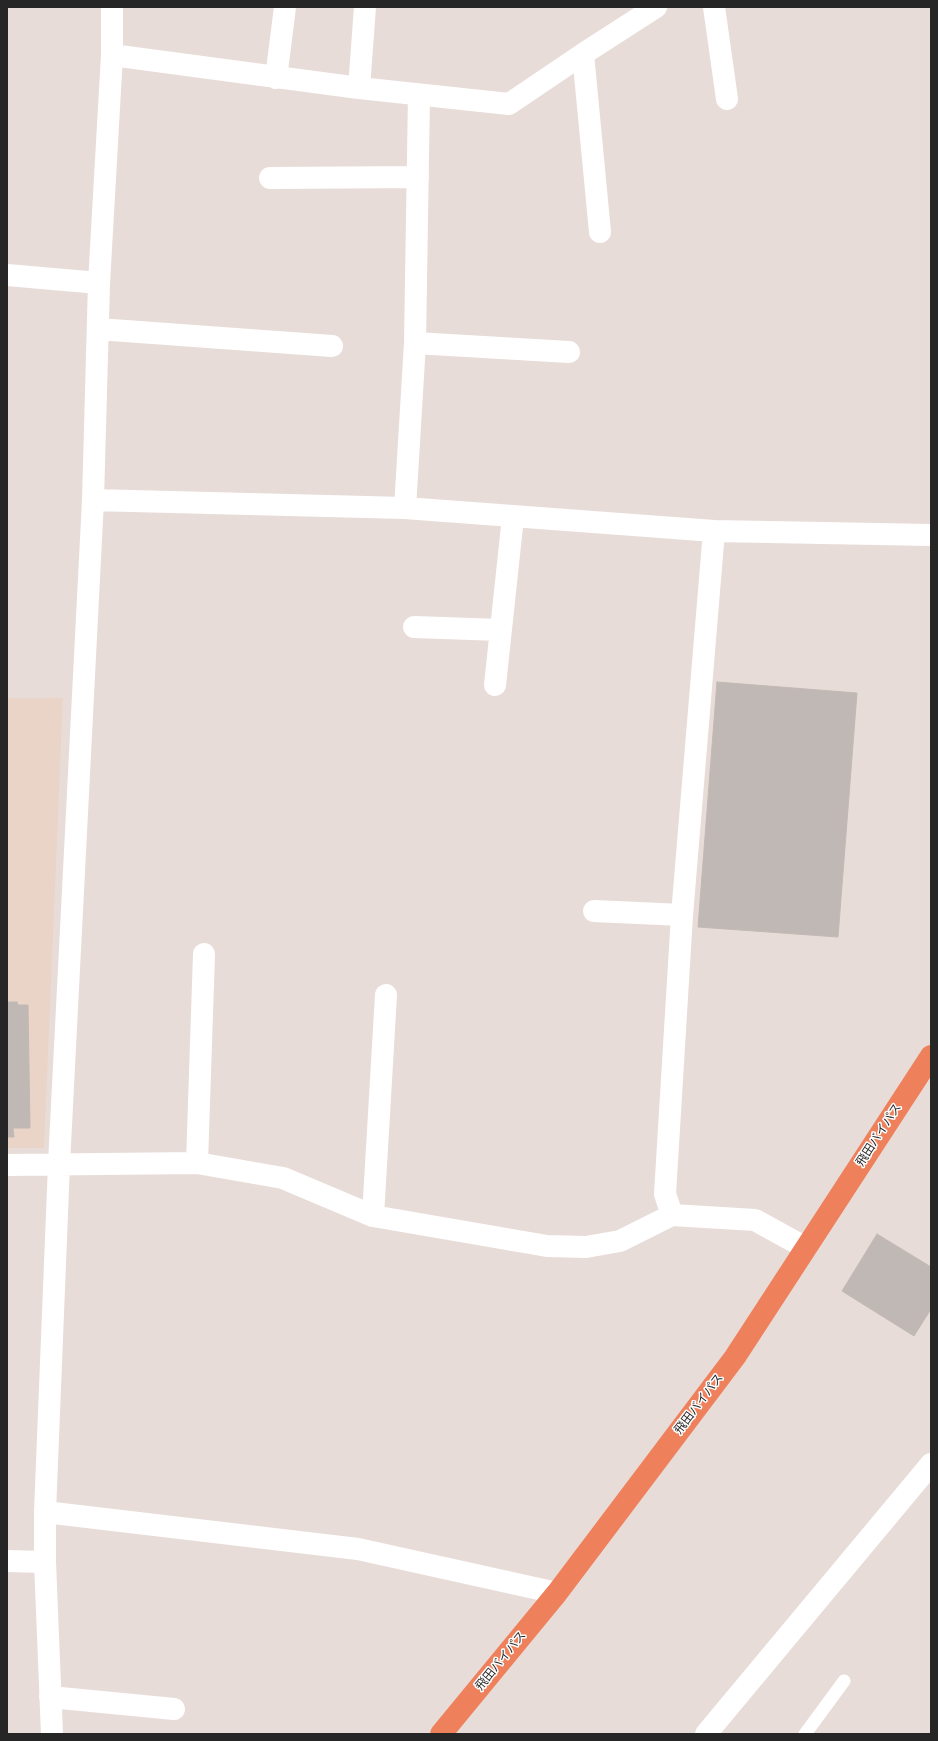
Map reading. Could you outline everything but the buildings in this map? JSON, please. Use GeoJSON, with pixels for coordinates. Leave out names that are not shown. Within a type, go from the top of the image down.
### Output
{"type":"FeatureCollection","features":[{"type":"Feature","properties":{"kind":"highway","name":"飛田バイパス"},"geometry":{"type":"LineString","coordinates":[[441,1734],[557,1593],[735,1357],[931,1056]]}},
{"type":"Feature","properties":{"kind":"street"},"geometry":{"type":"LineString","coordinates":[[52,1734],[45,1562],[45,1512],[59,1164],[93,500],[99,283],[112,55],[112,7]]}},
{"type":"Feature","properties":{"kind":"street"},"geometry":{"type":"LineString","coordinates":[[276,78],[285,7]]}},
{"type":"Feature","properties":{"kind":"street"},"geometry":{"type":"LineString","coordinates":[[359,88],[365,7]]}},
{"type":"Feature","properties":{"kind":"street"},"geometry":{"type":"LineString","coordinates":[[112,55],[276,78],[509,104],[656,7]]}},
{"type":"Feature","properties":{"kind":"street"},"geometry":{"type":"LineString","coordinates":[[714,7],[727,99]]}},
{"type":"Feature","properties":{"kind":"street"},"geometry":{"type":"LineString","coordinates":[[583,54],[600,232]]}},
{"type":"Feature","properties":{"kind":"street"},"geometry":{"type":"LineString","coordinates":[[405,508],[415,343],[419,95]]}},
{"type":"Feature","properties":{"kind":"street"},"geometry":{"type":"LineString","coordinates":[[270,178],[418,177]]}},
{"type":"Feature","properties":{"kind":"street"},"geometry":{"type":"LineString","coordinates":[[7,274],[99,283]]}},
{"type":"Feature","properties":{"kind":"street"},"geometry":{"type":"LineString","coordinates":[[98,329],[332,346]]}},
{"type":"Feature","properties":{"kind":"street"},"geometry":{"type":"LineString","coordinates":[[415,343],[569,352]]}},
{"type":"Feature","properties":{"kind":"street"},"geometry":{"type":"LineString","coordinates":[[93,500],[405,508],[714,531],[931,535]]}},
{"type":"Feature","properties":{"kind":"street"},"geometry":{"type":"LineString","coordinates":[[495,685],[513,517]]}},
{"type":"Feature","properties":{"kind":"street"},"geometry":{"type":"LineString","coordinates":[[672,1215],[665,1194],[682,915],[714,531]]}},
{"type":"Feature","properties":{"kind":"street"},"geometry":{"type":"LineString","coordinates":[[414,627],[500,630]]}},
{"type":"Feature","properties":{"kind":"street"},"geometry":{"type":"LineString","coordinates":[[594,911],[682,915]]}},
{"type":"Feature","properties":{"kind":"street"},"geometry":{"type":"LineString","coordinates":[[197,1163],[204,954]]}},
{"type":"Feature","properties":{"kind":"street"},"geometry":{"type":"LineString","coordinates":[[374,1216],[386,995]]}},
{"type":"Feature","properties":{"kind":"street"},"geometry":{"type":"LineString","coordinates":[[7,1166],[197,1163],[283,1178],[374,1216],[547,1246],[586,1247],[620,1241],[672,1215],[755,1220],[806,1248]]}},
{"type":"Feature","properties":{"kind":"street"},"geometry":{"type":"LineString","coordinates":[[706,1734],[931,1464]]}},
{"type":"Feature","properties":{"kind":"street"},"geometry":{"type":"LineString","coordinates":[[45,1512],[358,1549],[557,1593]]}},
{"type":"Feature","properties":{"kind":"street"},"geometry":{"type":"LineString","coordinates":[[7,1561],[45,1562]]}},
{"type":"Feature","properties":{"kind":"street"},"geometry":{"type":"LineString","coordinates":[[50,1697],[174,1709]]}},
{"type":"Feature","properties":{"kind":"lane"},"geometry":{"type":"LineString","coordinates":[[805,1734],[844,1681]]}},
{"type":"Feature","properties":{"kind":"shaded area"},"geometry":{"type":"Polygon","coordinates":[[[7,698],[63,698],[44,1148],[7,1148],[7,698]]]}}]}
